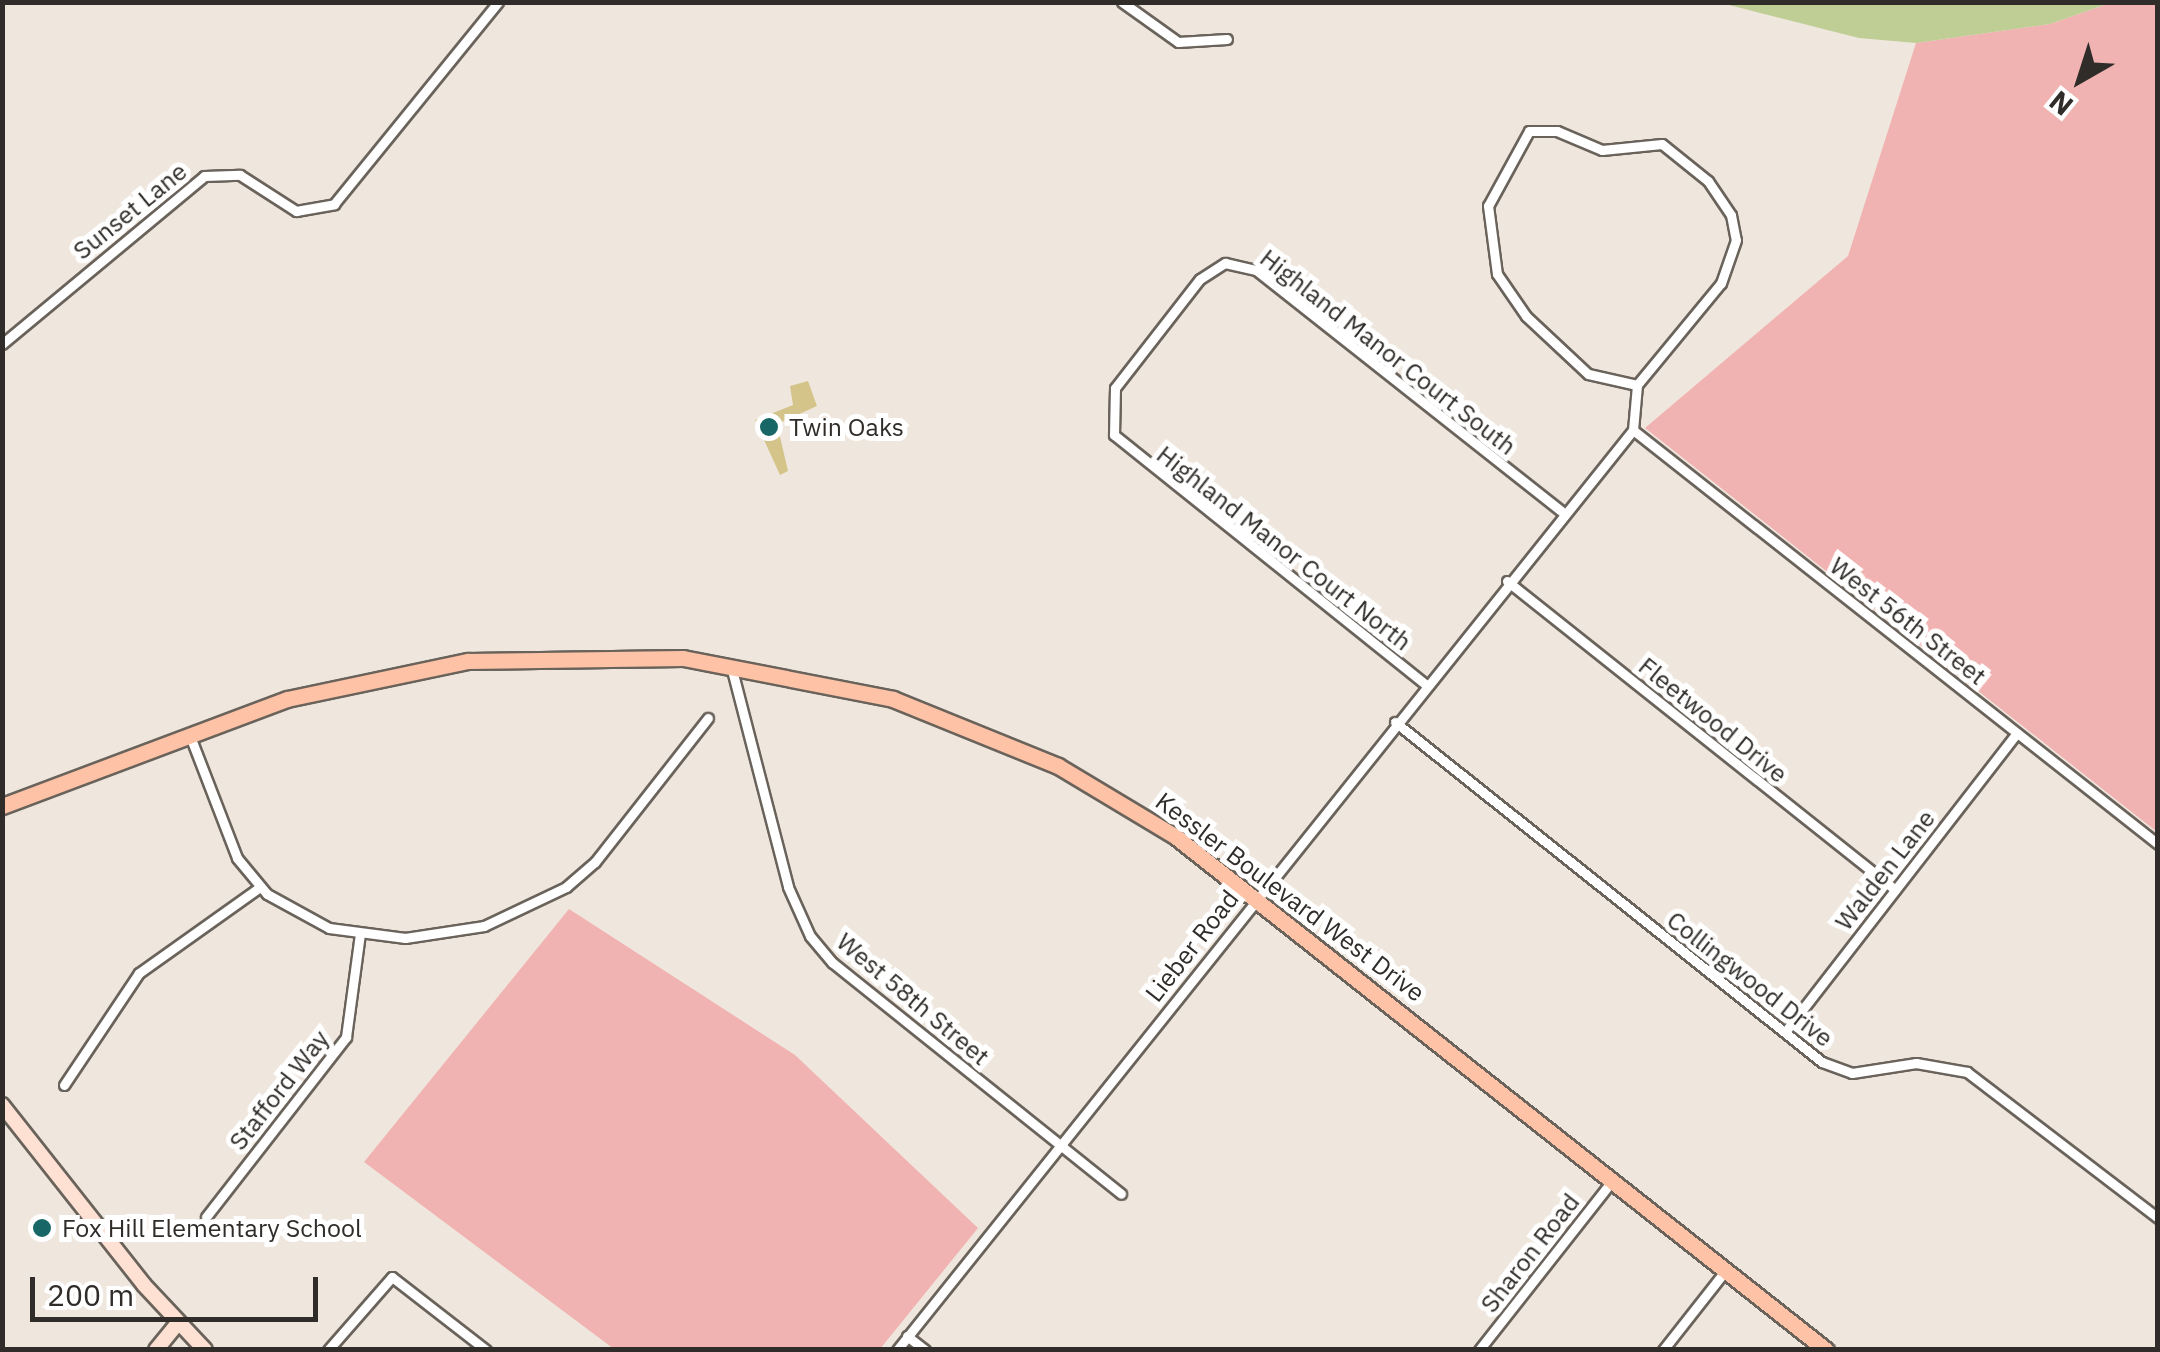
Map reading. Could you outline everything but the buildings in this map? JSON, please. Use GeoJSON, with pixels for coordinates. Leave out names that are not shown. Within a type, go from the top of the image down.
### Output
{"type":"FeatureCollection","features":[{"type":"Feature","properties":{"kind":"main road","name":"Kessler Boulevard West Drive"},"geometry":{"type":"LineString","coordinates":[[2,806],[336,686],[458,662],[608,654],[730,663],[893,699],[1009,743],[1120,801],[1257,897],[1826,1350]]}},
{"type":"Feature","properties":{"kind":"street","name":"Sunset Lane"},"geometry":{"type":"LineString","coordinates":[[2,344],[204,176],[240,175],[300,212],[334,204],[498,2]]}},
{"type":"Feature","properties":{"kind":"street"},"geometry":{"type":"LineString","coordinates":[[1122,2],[1178,42],[1227,39]]}},
{"type":"Feature","properties":{"kind":"street"},"geometry":{"type":"LineString","coordinates":[[1633,430],[1638,386],[1721,283],[1736,240],[1731,215],[1708,181],[1662,144],[1602,150],[1549,129],[1526,133],[1488,206],[1497,274],[1526,316],[1588,374],[1638,386]]}},
{"type":"Feature","properties":{"kind":"street","name":"Highland Manor Court South"},"geometry":{"type":"LineString","coordinates":[[1119,443],[1109,414],[1114,388],[1205,273],[1235,262],[1256,270],[1560,511]]}},
{"type":"Feature","properties":{"kind":"street","name":"Lieber Road"},"geometry":{"type":"LineString","coordinates":[[896,1350],[1560,511],[1633,430]]}},
{"type":"Feature","properties":{"kind":"street","name":"West 56th Street"},"geometry":{"type":"LineString","coordinates":[[1633,430],[2158,844]]}},
{"type":"Feature","properties":{"kind":"street","name":"Highland Manor Court North"},"geometry":{"type":"LineString","coordinates":[[1119,443],[1425,684]]}},
{"type":"Feature","properties":{"kind":"street","name":"Fleetwood Drive"},"geometry":{"type":"LineString","coordinates":[[1506,580],[1896,890]]}},
{"type":"Feature","properties":{"kind":"street","name":"West 58th Street"},"geometry":{"type":"LineString","coordinates":[[730,663],[788,887],[810,936],[833,964],[1121,1194]]}},
{"type":"Feature","properties":{"kind":"street"},"geometry":{"type":"LineString","coordinates":[[190,736],[236,858],[260,888],[315,923],[360,934],[458,933],[550,897],[595,862],[708,718]]}},
{"type":"Feature","properties":{"kind":"street","name":"Collingwood Drive"},"geometry":{"type":"LineString","coordinates":[[1395,722],[1785,1032],[1839,1070],[1924,1063],[1975,1076],[2158,1218]]}},
{"type":"Feature","properties":{"kind":"street","name":"Walden Lane"},"geometry":{"type":"LineString","coordinates":[[1785,1032],[2017,733]]}},
{"type":"Feature","properties":{"kind":"street"},"geometry":{"type":"LineString","coordinates":[[64,1085],[139,974],[260,888]]}},
{"type":"Feature","properties":{"kind":"street","name":"Stafford Way"},"geometry":{"type":"LineString","coordinates":[[206,1217],[344,1041],[360,934]]}},
{"type":"Feature","properties":{"kind":"street"},"geometry":{"type":"LineString","coordinates":[[2,1105],[178,1323],[205,1350]]}},
{"type":"Feature","properties":{"kind":"street","name":"Sharon Road"},"geometry":{"type":"LineString","coordinates":[[1480,1350],[1612,1181]]}},
{"type":"Feature","properties":{"kind":"street"},"geometry":{"type":"LineString","coordinates":[[1664,1350],[1726,1270]]}},
{"type":"Feature","properties":{"kind":"street"},"geometry":{"type":"LineString","coordinates":[[328,1350],[392,1277],[486,1350]]}},
{"type":"Feature","properties":{"kind":"street"},"geometry":{"type":"LineString","coordinates":[[156,1350],[178,1323]]}},
{"type":"Feature","properties":{"kind":"street"},"geometry":{"type":"LineString","coordinates":[[907,1336],[924,1350]]}},
{"type":"Feature","properties":{"kind":"shaded area"},"geometry":{"type":"Polygon","coordinates":[[[1721,3],[2110,3],[2050,24],[1916,43],[1859,38],[1721,3]]]}},
{"type":"Feature","properties":{"kind":"shaded area"},"geometry":{"type":"Polygon","coordinates":[[[2110,3],[2157,3],[2157,832],[1645,428],[1848,256],[1916,43],[2050,24],[2110,3]]]}},
{"type":"Feature","properties":{"kind":"shaded area"},"geometry":{"type":"Polygon","coordinates":[[[569,909],[795,1055],[978,1228],[880,1349],[614,1349],[364,1162],[569,909]]]}},
{"type":"Feature","properties":{"kind":"place","name":"Twin Oaks"},"geometry":{"type":"Point","coordinates":[769,427]}},
{"type":"Feature","properties":{"kind":"place","name":"Fox Hill Elementary School"},"geometry":{"type":"Point","coordinates":[42,1228]}}]}
